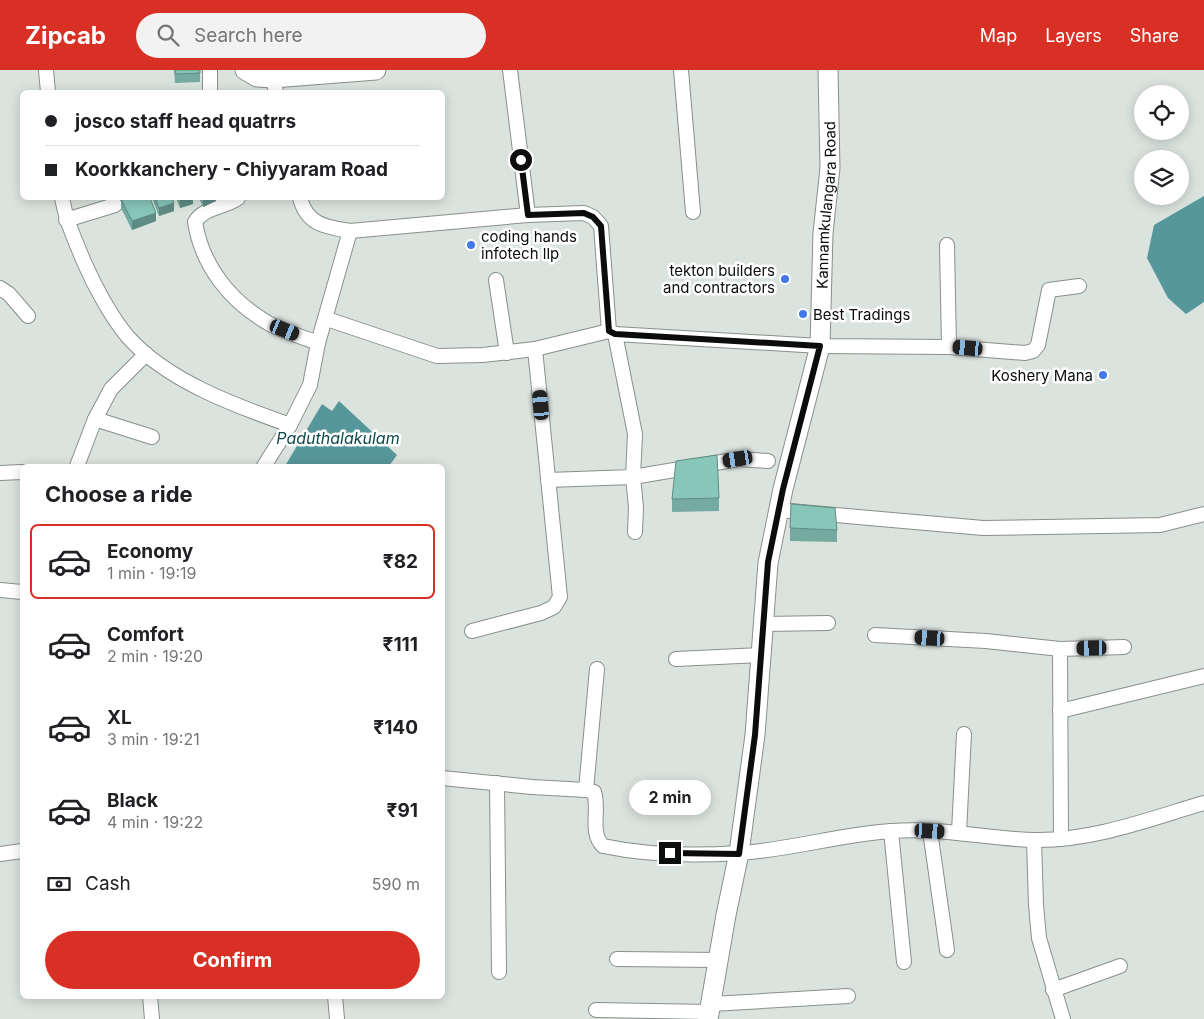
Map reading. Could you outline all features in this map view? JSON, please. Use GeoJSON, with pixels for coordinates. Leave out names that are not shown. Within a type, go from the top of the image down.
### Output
{"type":"FeatureCollection","features":[{"type":"Feature","properties":{"kind":"street"},"geometry":{"type":"LineString","coordinates":[[46,70],[48,90]]}},
{"type":"Feature","properties":{"kind":"street"},"geometry":{"type":"LineString","coordinates":[[210,70],[210,90]]}},
{"type":"Feature","properties":{"kind":"street"},"geometry":{"type":"LineString","coordinates":[[245,70],[275,85],[376,70]]}},
{"type":"Feature","properties":{"kind":"street"},"geometry":{"type":"LineString","coordinates":[[510,70],[528,215]]}},
{"type":"Feature","properties":{"kind":"street"},"geometry":{"type":"LineString","coordinates":[[681,70],[693,212]]}},
{"type":"Feature","properties":{"kind":"street","name":"Kannamkulangara Road"},"geometry":{"type":"LineString","coordinates":[[710,1012],[718,960],[739,854],[755,735],[768,562],[820,346],[823,233],[830,168],[828,70]]}},
{"type":"Feature","properties":{"kind":"street"},"geometry":{"type":"LineString","coordinates":[[62,200],[66,220],[93,282],[128,336],[146,354],[206,392],[290,425]]}},
{"type":"Feature","properties":{"kind":"street"},"geometry":{"type":"LineString","coordinates":[[233,200],[200,213],[194,222],[197,234],[215,276],[234,298],[268,323],[318,343]]}},
{"type":"Feature","properties":{"kind":"street"},"geometry":{"type":"LineString","coordinates":[[301,200],[312,219],[321,226],[350,230],[528,215],[584,213],[593,217],[601,226],[612,333],[635,434],[633,477],[636,507],[635,532]]}},
{"type":"Feature","properties":{"kind":"street"},"geometry":{"type":"LineString","coordinates":[[66,220],[115,205]]}},
{"type":"Feature","properties":{"kind":"street"},"geometry":{"type":"LineString","coordinates":[[269,464],[310,385],[318,343],[327,319],[350,230]]}},
{"type":"Feature","properties":{"kind":"street"},"geometry":{"type":"LineString","coordinates":[[947,245],[949,347]]}},
{"type":"Feature","properties":{"kind":"street"},"geometry":{"type":"LineString","coordinates":[[496,280],[507,353]]}},
{"type":"Feature","properties":{"kind":"street"},"geometry":{"type":"LineString","coordinates":[[327,319],[437,356],[535,350],[612,333],[820,346],[949,347],[1024,353],[1033,351],[1038,345],[1049,290],[1079,286]]}},
{"type":"Feature","properties":{"kind":"street"},"geometry":{"type":"LineString","coordinates":[[0,288],[28,316]]}},
{"type":"Feature","properties":{"kind":"street"},"geometry":{"type":"LineString","coordinates":[[472,630],[541,613],[554,607],[560,596],[535,350]]}},
{"type":"Feature","properties":{"kind":"street"},"geometry":{"type":"LineString","coordinates":[[78,464],[95,419],[111,389],[146,354]]}},
{"type":"Feature","properties":{"kind":"street"},"geometry":{"type":"LineString","coordinates":[[95,419],[152,437]]}},
{"type":"Feature","properties":{"kind":"street"},"geometry":{"type":"LineString","coordinates":[[548,480],[633,477],[738,459],[768,461]]}},
{"type":"Feature","properties":{"kind":"street"},"geometry":{"type":"LineString","coordinates":[[0,473],[20,472]]}},
{"type":"Feature","properties":{"kind":"street"},"geometry":{"type":"LineString","coordinates":[[779,510],[983,528],[1160,525],[1204,514]]}},
{"type":"Feature","properties":{"kind":"street"},"geometry":{"type":"LineString","coordinates":[[0,590],[20,592]]}},
{"type":"Feature","properties":{"kind":"street"},"geometry":{"type":"LineString","coordinates":[[763,624],[828,623]]}},
{"type":"Feature","properties":{"kind":"street"},"geometry":{"type":"LineString","coordinates":[[875,635],[986,641],[1060,649],[1124,647]]}},
{"type":"Feature","properties":{"kind":"street"},"geometry":{"type":"LineString","coordinates":[[1060,649],[1061,839]]}},
{"type":"Feature","properties":{"kind":"street"},"geometry":{"type":"LineString","coordinates":[[676,659],[761,655]]}},
{"type":"Feature","properties":{"kind":"street"},"geometry":{"type":"LineString","coordinates":[[586,790],[597,669]]}},
{"type":"Feature","properties":{"kind":"street"},"geometry":{"type":"LineString","coordinates":[[1060,711],[1204,676]]}},
{"type":"Feature","properties":{"kind":"street"},"geometry":{"type":"LineString","coordinates":[[959,832],[964,734]]}},
{"type":"Feature","properties":{"kind":"street"},"geometry":{"type":"LineString","coordinates":[[445,778],[594,792],[596,799],[596,835],[603,846],[670,853],[739,854],[891,831],[959,832],[1034,840],[1061,839],[1106,832],[1204,803]]}},
{"type":"Feature","properties":{"kind":"street"},"geometry":{"type":"LineString","coordinates":[[497,783],[499,972]]}},
{"type":"Feature","properties":{"kind":"street"},"geometry":{"type":"LineString","coordinates":[[891,831],[904,962]]}},
{"type":"Feature","properties":{"kind":"street"},"geometry":{"type":"LineString","coordinates":[[930,831],[947,950]]}},
{"type":"Feature","properties":{"kind":"street"},"geometry":{"type":"LineString","coordinates":[[1034,840],[1036,905],[1040,938],[1053,990],[1063,1019]]}},
{"type":"Feature","properties":{"kind":"street"},"geometry":{"type":"LineString","coordinates":[[0,854],[20,852]]}},
{"type":"Feature","properties":{"kind":"street"},"geometry":{"type":"LineString","coordinates":[[617,959],[718,960]]}},
{"type":"Feature","properties":{"kind":"street"},"geometry":{"type":"LineString","coordinates":[[1053,990],[1120,966]]}},
{"type":"Feature","properties":{"kind":"street"},"geometry":{"type":"LineString","coordinates":[[596,1010],[710,1012],[848,996]]}},
{"type":"Feature","properties":{"kind":"street"},"geometry":{"type":"LineString","coordinates":[[150,999],[152,1019]]}},
{"type":"Feature","properties":{"kind":"street"},"geometry":{"type":"LineString","coordinates":[[335,999],[337,1019]]}},
{"type":"Feature","properties":{"kind":"water"},"geometry":{"type":"Polygon","coordinates":[[[1204,196],[1204,302],[1186,314],[1168,298],[1147,258],[1154,225],[1204,196]]]}},
{"type":"Feature","properties":{"kind":"water","name":"Paduthalakulam"},"geometry":{"type":"Polygon","coordinates":[[[339,401],[397,455],[390,464],[286,464],[322,404],[332,411],[339,401]]]}},
{"type":"Feature","properties":{"kind":"building"},"geometry":{"type":"Polygon","coordinates":[[[175,70],[200,70],[200,73],[175,74],[175,70]]]}},
{"type":"Feature","properties":{"kind":"building"},"geometry":{"type":"Polygon","coordinates":[[[122,200],[151,200],[156,213],[132,221],[122,200]]]}},
{"type":"Feature","properties":{"kind":"building"},"geometry":{"type":"Polygon","coordinates":[[[156,200],[173,200],[174,203],[159,208],[156,200]]]}},
{"type":"Feature","properties":{"kind":"building"},"geometry":{"type":"Polygon","coordinates":[[[717,455],[719,498],[672,499],[676,461],[717,455]]]}},
{"type":"Feature","properties":{"kind":"building"},"geometry":{"type":"Polygon","coordinates":[[[791,504],[835,508],[837,530],[790,528],[791,504]]]}},
{"type":"Feature","properties":{"kind":"place","name":"coding hands infotech llp"},"geometry":{"type":"Point","coordinates":[471,245]}},
{"type":"Feature","properties":{"kind":"place","name":"tekton builders and contractors"},"geometry":{"type":"Point","coordinates":[785,279]}},
{"type":"Feature","properties":{"kind":"place","name":"Best Tradings"},"geometry":{"type":"Point","coordinates":[803,314]}},
{"type":"Feature","properties":{"kind":"place","name":"Koshery Mana"},"geometry":{"type":"Point","coordinates":[1103,375]}},
{"type":"Feature","properties":{"kind":"route"},"geometry":{"type":"LineString","coordinates":[[521,160],[528,215],[584,213],[593,217],[601,226],[609,331],[615,334],[820,346],[783,489],[768,562],[755,735],[739,854],[670,853]]}}]}
